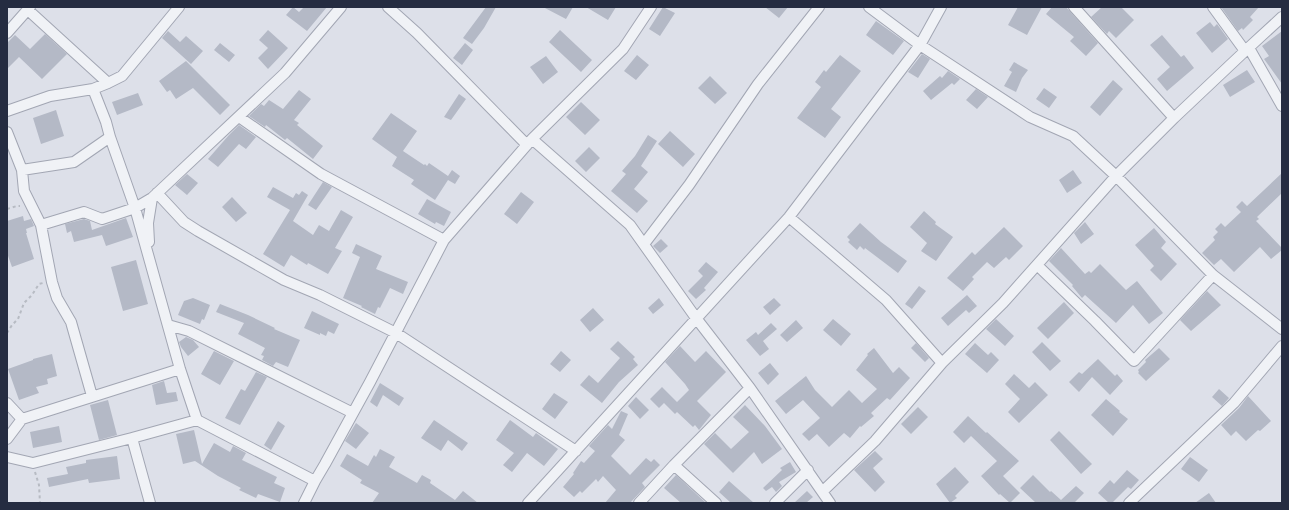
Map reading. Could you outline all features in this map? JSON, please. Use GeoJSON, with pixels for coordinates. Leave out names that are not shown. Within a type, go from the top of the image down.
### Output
{"type":"FeatureCollection","features":[{"type":"Feature","properties":{"kind":"street"},"geometry":{"type":"LineString","coordinates":[[7,111],[50,96],[93,89],[122,76],[179,7]]}},
{"type":"Feature","properties":{"kind":"street"},"geometry":{"type":"LineString","coordinates":[[41,225],[84,212],[102,219],[135,208],[154,196],[285,73],[341,7]]}},
{"type":"Feature","properties":{"kind":"street"},"geometry":{"type":"LineString","coordinates":[[388,7],[418,33],[530,142],[630,225],[696,318],[750,388],[830,503]]}},
{"type":"Feature","properties":{"kind":"street"},"geometry":{"type":"LineString","coordinates":[[304,503],[314,481],[353,413],[444,240],[530,142],[623,49],[651,7]]}},
{"type":"Feature","properties":{"kind":"street"},"geometry":{"type":"LineString","coordinates":[[644,244],[689,185],[758,84],[819,7]]}},
{"type":"Feature","properties":{"kind":"street"},"geometry":{"type":"LineString","coordinates":[[869,7],[920,45],[1030,117],[1073,136],[1116,176],[1214,275],[1282,329]]}},
{"type":"Feature","properties":{"kind":"street"},"geometry":{"type":"LineString","coordinates":[[528,503],[789,217],[920,45],[941,7]]}},
{"type":"Feature","properties":{"kind":"street"},"geometry":{"type":"LineString","coordinates":[[1074,7],[1174,118]]}},
{"type":"Feature","properties":{"kind":"street"},"geometry":{"type":"LineString","coordinates":[[1213,7],[1247,49],[1282,106]]}},
{"type":"Feature","properties":{"kind":"street"},"geometry":{"type":"LineString","coordinates":[[7,33],[29,8],[108,83]]}},
{"type":"Feature","properties":{"kind":"street"},"geometry":{"type":"LineString","coordinates":[[823,491],[875,441],[942,363],[1003,303],[1116,176],[1174,118],[1282,18]]}},
{"type":"Feature","properties":{"kind":"street"},"geometry":{"type":"LineString","coordinates":[[93,89],[106,122],[135,208],[180,369],[197,420]]}},
{"type":"Feature","properties":{"kind":"street"},"geometry":{"type":"LineString","coordinates":[[239,117],[321,174],[444,240]]}},
{"type":"Feature","properties":{"kind":"street"},"geometry":{"type":"LineString","coordinates":[[7,132],[22,170],[24,191],[41,225],[52,282],[57,298],[71,322],[92,396]]}},
{"type":"Feature","properties":{"kind":"street"},"geometry":{"type":"LineString","coordinates":[[22,170],[74,162],[110,137]]}},
{"type":"Feature","properties":{"kind":"street"},"geometry":{"type":"LineString","coordinates":[[150,263],[148,223],[154,196]]}},
{"type":"Feature","properties":{"kind":"street"},"geometry":{"type":"LineString","coordinates":[[154,196],[184,222],[246,259],[284,280],[320,295],[396,333],[576,451]]}},
{"type":"Feature","properties":{"kind":"street"},"geometry":{"type":"LineString","coordinates":[[789,217],[886,300],[942,363]]}},
{"type":"Feature","properties":{"kind":"street"},"geometry":{"type":"LineString","coordinates":[[1037,265],[1134,361],[1214,275]]}},
{"type":"Feature","properties":{"kind":"street"},"geometry":{"type":"LineString","coordinates":[[168,325],[190,331],[353,413]]}},
{"type":"Feature","properties":{"kind":"street"},"geometry":{"type":"LineString","coordinates":[[1129,503],[1234,403],[1282,346]]}},
{"type":"Feature","properties":{"kind":"street"},"geometry":{"type":"LineString","coordinates":[[7,439],[22,419],[180,369]]}},
{"type":"Feature","properties":{"kind":"street"},"geometry":{"type":"LineString","coordinates":[[639,503],[674,464],[750,388]]}},
{"type":"Feature","properties":{"kind":"street"},"geometry":{"type":"LineString","coordinates":[[7,403],[22,419]]}},
{"type":"Feature","properties":{"kind":"street"},"geometry":{"type":"LineString","coordinates":[[7,457],[33,463],[197,420],[314,481]]}},
{"type":"Feature","properties":{"kind":"street"},"geometry":{"type":"LineString","coordinates":[[132,438],[150,503]]}},
{"type":"Feature","properties":{"kind":"street"},"geometry":{"type":"LineString","coordinates":[[674,464],[716,503]]}},
{"type":"Feature","properties":{"kind":"street"},"geometry":{"type":"LineString","coordinates":[[775,503],[808,470]]}},
{"type":"Feature","properties":{"kind":"path"},"geometry":{"type":"LineString","coordinates":[[7,333],[18,319],[24,303],[32,295],[39,284],[52,282]]}},
{"type":"Feature","properties":{"kind":"path"},"geometry":{"type":"LineString","coordinates":[[33,463],[39,485],[40,503]]}},
{"type":"Feature","properties":{"kind":"building"},"geometry":{"type":"Polygon","coordinates":[[[293,7],[299,12],[304,7],[327,7],[307,31],[286,15],[293,7]]]}},
{"type":"Feature","properties":{"kind":"building"},"geometry":{"type":"Polygon","coordinates":[[[486,7],[496,7],[484,28],[472,44],[463,38],[486,7]]]}},
{"type":"Feature","properties":{"kind":"building"},"geometry":{"type":"Polygon","coordinates":[[[543,7],[573,7],[566,19],[543,7]]]}},
{"type":"Feature","properties":{"kind":"building"},"geometry":{"type":"Polygon","coordinates":[[[586,7],[616,7],[608,20],[586,7]]]}},
{"type":"Feature","properties":{"kind":"building"},"geometry":{"type":"Polygon","coordinates":[[[663,7],[675,13],[660,36],[649,29],[663,7]]]}},
{"type":"Feature","properties":{"kind":"building"},"geometry":{"type":"Polygon","coordinates":[[[765,7],[788,7],[779,18],[765,7]]]}},
{"type":"Feature","properties":{"kind":"building"},"geometry":{"type":"Polygon","coordinates":[[[1018,7],[1042,7],[1027,35],[1008,25],[1018,7]]]}},
{"type":"Feature","properties":{"kind":"building"},"geometry":{"type":"Polygon","coordinates":[[[1052,7],[1066,7],[1098,43],[1086,56],[1070,41],[1074,37],[1046,14],[1052,7]]]}},
{"type":"Feature","properties":{"kind":"building"},"geometry":{"type":"Polygon","coordinates":[[[1102,7],[1121,7],[1134,20],[1116,38],[1109,31],[1107,34],[1091,17],[1102,7]]]}},
{"type":"Feature","properties":{"kind":"building"},"geometry":{"type":"Polygon","coordinates":[[[1221,7],[1259,7],[1250,17],[1253,20],[1243,30],[1242,28],[1238,31],[1221,7]]]}},
{"type":"Feature","properties":{"kind":"building"},"geometry":{"type":"Polygon","coordinates":[[[876,21],[904,41],[893,55],[866,35],[876,21]]]}},
{"type":"Feature","properties":{"kind":"building"},"geometry":{"type":"Polygon","coordinates":[[[1210,22],[1214,27],[1217,24],[1228,39],[1212,53],[1196,33],[1210,22]]]}},
{"type":"Feature","properties":{"kind":"building"},"geometry":{"type":"Polygon","coordinates":[[[268,30],[288,48],[268,69],[258,58],[268,48],[259,40],[268,30]]]}},
{"type":"Feature","properties":{"kind":"building"},"geometry":{"type":"Polygon","coordinates":[[[560,30],[592,60],[581,72],[549,42],[560,30]]]}},
{"type":"Feature","properties":{"kind":"building"},"geometry":{"type":"Polygon","coordinates":[[[168,31],[180,42],[186,36],[203,51],[191,64],[162,38],[168,31]]]}},
{"type":"Feature","properties":{"kind":"building"},"geometry":{"type":"Polygon","coordinates":[[[1282,31],[1282,84],[1264,59],[1269,56],[1262,46],[1282,31]]]}},
{"type":"Feature","properties":{"kind":"building"},"geometry":{"type":"Polygon","coordinates":[[[45,34],[67,54],[42,79],[19,57],[7,69],[7,43],[15,35],[30,49],[45,34]]]}},
{"type":"Feature","properties":{"kind":"building"},"geometry":{"type":"Polygon","coordinates":[[[1162,35],[1181,57],[1184,55],[1194,68],[1167,91],[1157,79],[1170,67],[1150,45],[1162,35]]]}},
{"type":"Feature","properties":{"kind":"building"},"geometry":{"type":"Polygon","coordinates":[[[220,43],[235,55],[229,62],[214,50],[220,43]]]}},
{"type":"Feature","properties":{"kind":"building"},"geometry":{"type":"Polygon","coordinates":[[[465,43],[473,50],[462,65],[453,58],[465,43]]]}},
{"type":"Feature","properties":{"kind":"building"},"geometry":{"type":"Polygon","coordinates":[[[922,54],[930,59],[918,78],[908,72],[922,54]]]}},
{"type":"Feature","properties":{"kind":"building"},"geometry":{"type":"Polygon","coordinates":[[[637,55],[649,65],[636,80],[624,71],[637,55]]]}},
{"type":"Feature","properties":{"kind":"building"},"geometry":{"type":"Polygon","coordinates":[[[840,55],[861,71],[831,109],[841,117],[825,138],[797,118],[821,87],[815,82],[824,70],[826,72],[840,55]]]}},
{"type":"Feature","properties":{"kind":"building"},"geometry":{"type":"Polygon","coordinates":[[[546,56],[558,72],[543,84],[530,67],[546,56]]]}},
{"type":"Feature","properties":{"kind":"building"},"geometry":{"type":"Polygon","coordinates":[[[186,61],[230,105],[220,115],[193,88],[176,99],[170,90],[167,92],[159,81],[186,61]]]}},
{"type":"Feature","properties":{"kind":"building"},"geometry":{"type":"Polygon","coordinates":[[[1014,62],[1028,70],[1022,78],[1016,92],[1004,86],[1012,72],[1009,70],[1014,62]]]}},
{"type":"Feature","properties":{"kind":"building"},"geometry":{"type":"Polygon","coordinates":[[[1247,70],[1255,82],[1230,97],[1223,85],[1247,70]]]}},
{"type":"Feature","properties":{"kind":"building"},"geometry":{"type":"Polygon","coordinates":[[[948,71],[960,79],[954,85],[952,83],[931,100],[923,91],[940,76],[942,78],[948,71]]]}},
{"type":"Feature","properties":{"kind":"building"},"geometry":{"type":"Polygon","coordinates":[[[710,76],[727,93],[715,104],[698,88],[710,76]]]}},
{"type":"Feature","properties":{"kind":"building"},"geometry":{"type":"Polygon","coordinates":[[[1113,80],[1123,89],[1100,116],[1090,107],[1113,80]]]}},
{"type":"Feature","properties":{"kind":"building"},"geometry":{"type":"Polygon","coordinates":[[[1044,88],[1057,97],[1049,108],[1036,99],[1044,88]]]}},
{"type":"Feature","properties":{"kind":"building"},"geometry":{"type":"Polygon","coordinates":[[[976,89],[988,97],[977,109],[966,100],[976,89]]]}},
{"type":"Feature","properties":{"kind":"building"},"geometry":{"type":"Polygon","coordinates":[[[299,90],[311,99],[294,120],[299,123],[297,125],[323,146],[313,159],[287,138],[285,140],[266,125],[265,127],[249,116],[261,104],[264,106],[269,100],[283,109],[299,90]]]}},
{"type":"Feature","properties":{"kind":"building"},"geometry":{"type":"Polygon","coordinates":[[[138,93],[143,105],[117,115],[112,102],[138,93]]]}},
{"type":"Feature","properties":{"kind":"building"},"geometry":{"type":"Polygon","coordinates":[[[459,94],[466,99],[451,120],[444,117],[459,94]]]}},
{"type":"Feature","properties":{"kind":"building"},"geometry":{"type":"Polygon","coordinates":[[[581,102],[600,120],[585,135],[566,117],[581,102]]]}},
{"type":"Feature","properties":{"kind":"building"},"geometry":{"type":"Polygon","coordinates":[[[56,110],[64,136],[41,144],[33,118],[56,110]]]}},
{"type":"Feature","properties":{"kind":"building"},"geometry":{"type":"Polygon","coordinates":[[[391,113],[417,131],[403,151],[424,165],[425,164],[427,166],[429,163],[448,176],[452,170],[460,176],[455,184],[448,180],[435,200],[411,184],[414,180],[392,166],[397,157],[372,139],[391,113]]]}},
{"type":"Feature","properties":{"kind":"building"},"geometry":{"type":"Polygon","coordinates":[[[239,125],[256,137],[246,149],[239,144],[218,167],[208,159],[239,125]]]}},
{"type":"Feature","properties":{"kind":"building"},"geometry":{"type":"Polygon","coordinates":[[[670,131],[695,154],[683,167],[658,144],[670,131]]]}},
{"type":"Feature","properties":{"kind":"building"},"geometry":{"type":"Polygon","coordinates":[[[648,135],[657,141],[641,166],[648,172],[634,189],[648,201],[637,213],[611,191],[626,174],[622,171],[635,156],[648,135]]]}},
{"type":"Feature","properties":{"kind":"building"},"geometry":{"type":"Polygon","coordinates":[[[589,147],[600,158],[586,172],[575,161],[589,147]]]}},
{"type":"Feature","properties":{"kind":"building"},"geometry":{"type":"Polygon","coordinates":[[[1073,170],[1082,183],[1067,193],[1059,180],[1073,170]]]}},
{"type":"Feature","properties":{"kind":"building"},"geometry":{"type":"Polygon","coordinates":[[[1282,173],[1282,193],[1257,217],[1259,219],[1256,221],[1282,248],[1282,250],[1271,259],[1260,247],[1234,272],[1221,259],[1214,265],[1202,253],[1215,240],[1213,237],[1218,232],[1215,229],[1221,223],[1225,227],[1241,212],[1236,207],[1242,201],[1247,206],[1282,173]]]}},
{"type":"Feature","properties":{"kind":"building"},"geometry":{"type":"Polygon","coordinates":[[[187,174],[198,183],[187,195],[175,185],[187,174]]]}},
{"type":"Feature","properties":{"kind":"building"},"geometry":{"type":"Polygon","coordinates":[[[323,182],[332,187],[316,210],[308,205],[323,182]]]}},
{"type":"Feature","properties":{"kind":"building"},"geometry":{"type":"Polygon","coordinates":[[[273,187],[293,198],[296,193],[299,195],[302,191],[308,195],[293,221],[313,235],[319,225],[329,231],[341,210],[353,217],[335,248],[342,251],[328,274],[308,263],[307,265],[291,255],[284,267],[263,254],[290,210],[267,197],[273,187]]]}},
{"type":"Feature","properties":{"kind":"building"},"geometry":{"type":"Polygon","coordinates":[[[521,192],[534,202],[517,224],[504,214],[521,192]]]}},
{"type":"Feature","properties":{"kind":"building"},"geometry":{"type":"Polygon","coordinates":[[[232,197],[247,213],[236,222],[222,207],[232,197]]]}},
{"type":"Feature","properties":{"kind":"building"},"geometry":{"type":"Polygon","coordinates":[[[427,199],[451,212],[444,226],[436,222],[435,224],[418,214],[427,199]]]}},
{"type":"Feature","properties":{"kind":"building"},"geometry":{"type":"Polygon","coordinates":[[[924,211],[936,222],[935,224],[953,237],[936,261],[921,251],[927,243],[910,227],[924,211]]]}},
{"type":"Feature","properties":{"kind":"building"},"geometry":{"type":"Polygon","coordinates":[[[23,216],[24,221],[31,219],[34,226],[26,229],[26,233],[34,259],[12,267],[7,253],[7,221],[23,216]]]}},
{"type":"Feature","properties":{"kind":"building"},"geometry":{"type":"Polygon","coordinates":[[[126,218],[133,237],[106,246],[102,235],[74,242],[71,231],[67,233],[65,224],[84,219],[90,221],[92,230],[126,218]]]}},
{"type":"Feature","properties":{"kind":"building"},"geometry":{"type":"Polygon","coordinates":[[[1085,222],[1094,234],[1081,244],[1074,233],[1085,222]]]}},
{"type":"Feature","properties":{"kind":"building"},"geometry":{"type":"Polygon","coordinates":[[[860,223],[881,242],[907,261],[898,273],[865,248],[864,250],[860,246],[857,250],[848,242],[850,240],[847,237],[860,223]]]}},
{"type":"Feature","properties":{"kind":"building"},"geometry":{"type":"Polygon","coordinates":[[[1004,227],[1023,246],[1009,260],[1006,257],[994,268],[987,262],[972,277],[974,279],[963,291],[947,278],[972,252],[975,255],[1004,227]]]}},
{"type":"Feature","properties":{"kind":"building"},"geometry":{"type":"Polygon","coordinates":[[[1154,228],[1166,242],[1161,248],[1177,264],[1161,281],[1150,270],[1154,266],[1135,245],[1154,228]]]}},
{"type":"Feature","properties":{"kind":"building"},"geometry":{"type":"Polygon","coordinates":[[[661,239],[668,246],[660,253],[653,246],[661,239]]]}},
{"type":"Feature","properties":{"kind":"building"},"geometry":{"type":"Polygon","coordinates":[[[356,244],[382,256],[376,269],[408,282],[403,294],[390,288],[380,308],[378,307],[375,314],[361,307],[362,306],[343,298],[360,257],[352,253],[356,244]]]}},
{"type":"Feature","properties":{"kind":"building"},"geometry":{"type":"Polygon","coordinates":[[[1061,248],[1085,274],[1089,271],[1091,273],[1100,264],[1126,290],[1137,281],[1163,313],[1149,324],[1133,305],[1116,323],[1085,295],[1082,298],[1072,286],[1073,285],[1049,261],[1061,248]]]}},
{"type":"Feature","properties":{"kind":"building"},"geometry":{"type":"Polygon","coordinates":[[[136,260],[148,304],[123,311],[111,267],[136,260]]]}},
{"type":"Feature","properties":{"kind":"building"},"geometry":{"type":"Polygon","coordinates":[[[706,262],[718,272],[704,288],[706,290],[696,299],[688,291],[703,276],[698,271],[706,262]]]}},
{"type":"Feature","properties":{"kind":"building"},"geometry":{"type":"Polygon","coordinates":[[[919,286],[926,291],[912,309],[905,304],[919,286]]]}},
{"type":"Feature","properties":{"kind":"building"},"geometry":{"type":"Polygon","coordinates":[[[1207,291],[1221,305],[1191,331],[1180,320],[1207,291]]]}},
{"type":"Feature","properties":{"kind":"building"},"geometry":{"type":"Polygon","coordinates":[[[967,295],[977,306],[969,313],[966,310],[948,326],[941,318],[967,295]]]}},
{"type":"Feature","properties":{"kind":"building"},"geometry":{"type":"Polygon","coordinates":[[[193,298],[210,305],[204,320],[202,319],[200,324],[178,315],[184,301],[193,298]]]}},
{"type":"Feature","properties":{"kind":"building"},"geometry":{"type":"Polygon","coordinates":[[[659,298],[664,305],[653,314],[648,308],[659,298]]]}},
{"type":"Feature","properties":{"kind":"building"},"geometry":{"type":"Polygon","coordinates":[[[774,298],[781,305],[770,315],[763,307],[774,298]]]}},
{"type":"Feature","properties":{"kind":"building"},"geometry":{"type":"Polygon","coordinates":[[[1064,302],[1074,313],[1048,339],[1037,328],[1064,302]]]}},
{"type":"Feature","properties":{"kind":"building"},"geometry":{"type":"Polygon","coordinates":[[[220,304],[248,315],[275,328],[274,329],[300,340],[288,367],[276,362],[273,366],[262,360],[264,356],[261,355],[265,348],[238,334],[244,323],[216,312],[220,304]]]}},
{"type":"Feature","properties":{"kind":"building"},"geometry":{"type":"Polygon","coordinates":[[[593,308],[604,320],[590,332],[580,320],[593,308]]]}},
{"type":"Feature","properties":{"kind":"building"},"geometry":{"type":"Polygon","coordinates":[[[312,311],[339,324],[334,334],[328,331],[326,336],[320,333],[320,335],[304,328],[312,311]]]}},
{"type":"Feature","properties":{"kind":"building"},"geometry":{"type":"Polygon","coordinates":[[[833,319],[851,334],[841,346],[823,330],[833,319]]]}},
{"type":"Feature","properties":{"kind":"building"},"geometry":{"type":"Polygon","coordinates":[[[996,319],[1014,336],[1005,346],[986,329],[996,319]]]}},
{"type":"Feature","properties":{"kind":"building"},"geometry":{"type":"Polygon","coordinates":[[[796,320],[803,328],[787,342],[780,335],[796,320]]]}},
{"type":"Feature","properties":{"kind":"building"},"geometry":{"type":"Polygon","coordinates":[[[771,323],[777,329],[763,341],[769,349],[760,356],[746,340],[756,332],[758,335],[771,323]]]}},
{"type":"Feature","properties":{"kind":"building"},"geometry":{"type":"Polygon","coordinates":[[[186,337],[193,340],[199,347],[188,356],[179,342],[186,337]]]}},
{"type":"Feature","properties":{"kind":"building"},"geometry":{"type":"Polygon","coordinates":[[[618,341],[635,357],[633,359],[638,365],[619,382],[602,403],[580,385],[589,375],[598,383],[620,358],[610,349],[618,341]]]}},
{"type":"Feature","properties":{"kind":"building"},"geometry":{"type":"Polygon","coordinates":[[[1042,342],[1061,361],[1050,371],[1032,352],[1042,342]]]}},
{"type":"Feature","properties":{"kind":"building"},"geometry":{"type":"Polygon","coordinates":[[[916,343],[929,358],[925,362],[911,348],[916,343]]]}},
{"type":"Feature","properties":{"kind":"building"},"geometry":{"type":"Polygon","coordinates":[[[975,343],[988,355],[991,352],[999,360],[987,373],[965,354],[975,343]]]}},
{"type":"Feature","properties":{"kind":"building"},"geometry":{"type":"Polygon","coordinates":[[[680,346],[695,362],[706,351],[726,372],[697,401],[711,415],[699,430],[695,425],[693,427],[677,412],[675,414],[664,403],[659,408],[650,399],[662,387],[677,402],[689,390],[665,362],[680,346]]]}},
{"type":"Feature","properties":{"kind":"building"},"geometry":{"type":"Polygon","coordinates":[[[874,348],[893,373],[899,367],[910,378],[890,400],[887,398],[871,413],[874,416],[861,427],[860,426],[850,438],[844,433],[829,447],[817,434],[809,441],[802,434],[820,418],[803,400],[786,414],[775,401],[806,376],[815,390],[832,407],[849,390],[862,403],[877,389],[856,370],[868,355],[867,354],[874,348]]]}},
{"type":"Feature","properties":{"kind":"building"},"geometry":{"type":"Polygon","coordinates":[[[1159,348],[1170,359],[1146,381],[1138,373],[1138,370],[1146,362],[1145,360],[1159,348]]]}},
{"type":"Feature","properties":{"kind":"building"},"geometry":{"type":"Polygon","coordinates":[[[214,351],[234,361],[220,385],[201,374],[214,351]]]}},
{"type":"Feature","properties":{"kind":"building"},"geometry":{"type":"Polygon","coordinates":[[[561,351],[571,360],[560,372],[550,364],[561,351]]]}},
{"type":"Feature","properties":{"kind":"building"},"geometry":{"type":"Polygon","coordinates":[[[52,354],[57,376],[47,379],[48,384],[36,387],[39,393],[19,400],[8,369],[33,359],[52,354]]]}},
{"type":"Feature","properties":{"kind":"building"},"geometry":{"type":"Polygon","coordinates":[[[1098,359],[1115,376],[1117,374],[1123,381],[1110,395],[1092,377],[1079,392],[1069,382],[1079,372],[1082,374],[1098,359]]]}},
{"type":"Feature","properties":{"kind":"building"},"geometry":{"type":"Polygon","coordinates":[[[770,363],[779,374],[768,385],[758,373],[770,363]]]}},
{"type":"Feature","properties":{"kind":"building"},"geometry":{"type":"Polygon","coordinates":[[[256,372],[267,377],[240,425],[225,418],[241,389],[245,391],[256,372]]]}},
{"type":"Feature","properties":{"kind":"building"},"geometry":{"type":"Polygon","coordinates":[[[1014,374],[1029,388],[1035,382],[1048,395],[1019,423],[1008,412],[1020,399],[1005,384],[1014,374]]]}},
{"type":"Feature","properties":{"kind":"building"},"geometry":{"type":"Polygon","coordinates":[[[164,381],[167,393],[176,392],[178,401],[156,405],[152,385],[164,381]]]}},
{"type":"Feature","properties":{"kind":"building"},"geometry":{"type":"Polygon","coordinates":[[[380,383],[404,398],[399,406],[383,395],[377,407],[370,402],[380,383]]]}},
{"type":"Feature","properties":{"kind":"building"},"geometry":{"type":"Polygon","coordinates":[[[1219,389],[1229,398],[1222,406],[1212,397],[1219,389]]]}},
{"type":"Feature","properties":{"kind":"building"},"geometry":{"type":"Polygon","coordinates":[[[554,393],[568,402],[555,419],[542,409],[554,393]]]}},
{"type":"Feature","properties":{"kind":"building"},"geometry":{"type":"Polygon","coordinates":[[[1248,396],[1271,421],[1246,441],[1236,431],[1231,436],[1221,425],[1239,408],[1248,396]]]}},
{"type":"Feature","properties":{"kind":"building"},"geometry":{"type":"Polygon","coordinates":[[[636,397],[649,410],[640,419],[628,406],[636,397]]]}},
{"type":"Feature","properties":{"kind":"building"},"geometry":{"type":"Polygon","coordinates":[[[1106,399],[1128,419],[1113,436],[1091,415],[1106,399]]]}},
{"type":"Feature","properties":{"kind":"building"},"geometry":{"type":"Polygon","coordinates":[[[108,400],[117,435],[99,440],[90,405],[108,400]]]}},
{"type":"Feature","properties":{"kind":"building"},"geometry":{"type":"Polygon","coordinates":[[[745,405],[765,426],[782,449],[762,464],[754,452],[733,473],[704,444],[715,433],[731,449],[749,432],[733,417],[745,405]]]}},
{"type":"Feature","properties":{"kind":"building"},"geometry":{"type":"Polygon","coordinates":[[[918,407],[928,417],[911,434],[901,424],[918,407]]]}},
{"type":"Feature","properties":{"kind":"building"},"geometry":{"type":"Polygon","coordinates":[[[621,411],[628,414],[619,435],[625,440],[611,456],[630,475],[646,458],[651,462],[654,459],[660,465],[642,483],[645,487],[630,503],[605,503],[616,490],[603,476],[598,482],[596,479],[582,493],[580,491],[574,497],[563,487],[574,474],[573,473],[581,461],[584,463],[595,451],[589,446],[608,425],[612,429],[621,411]]]}},
{"type":"Feature","properties":{"kind":"building"},"geometry":{"type":"Polygon","coordinates":[[[968,416],[1019,461],[1003,476],[1020,493],[1010,503],[1000,494],[999,495],[981,476],[997,461],[971,436],[964,443],[953,432],[968,416]]]}},
{"type":"Feature","properties":{"kind":"building"},"geometry":{"type":"Polygon","coordinates":[[[434,420],[468,443],[462,451],[448,440],[441,451],[421,438],[434,420]]]}},
{"type":"Feature","properties":{"kind":"building"},"geometry":{"type":"Polygon","coordinates":[[[510,420],[533,437],[536,433],[558,449],[544,466],[527,453],[512,472],[503,465],[514,453],[496,440],[510,420]]]}},
{"type":"Feature","properties":{"kind":"building"},"geometry":{"type":"Polygon","coordinates":[[[278,421],[285,426],[271,450],[264,445],[278,421]]]}},
{"type":"Feature","properties":{"kind":"building"},"geometry":{"type":"Polygon","coordinates":[[[356,423],[369,433],[356,449],[345,441],[356,423]]]}},
{"type":"Feature","properties":{"kind":"building"},"geometry":{"type":"Polygon","coordinates":[[[59,426],[62,442],[33,448],[30,432],[59,426]]]}},
{"type":"Feature","properties":{"kind":"building"},"geometry":{"type":"Polygon","coordinates":[[[194,430],[202,464],[214,443],[230,452],[233,446],[246,453],[242,460],[277,477],[274,483],[285,488],[280,502],[258,494],[256,498],[239,490],[241,488],[218,476],[195,461],[183,464],[176,434],[194,430]]]}},
{"type":"Feature","properties":{"kind":"building"},"geometry":{"type":"Polygon","coordinates":[[[1059,431],[1092,464],[1081,474],[1050,440],[1059,431]]]}},
{"type":"Feature","properties":{"kind":"building"},"geometry":{"type":"Polygon","coordinates":[[[380,449],[395,457],[389,467],[417,483],[422,475],[431,480],[430,483],[455,500],[463,491],[478,503],[372,503],[379,493],[360,483],[362,480],[340,466],[347,454],[368,466],[374,455],[376,457],[380,449]]]}},
{"type":"Feature","properties":{"kind":"building"},"geometry":{"type":"Polygon","coordinates":[[[875,451],[883,459],[873,468],[885,482],[875,492],[854,470],[875,451]]]}},
{"type":"Feature","properties":{"kind":"building"},"geometry":{"type":"Polygon","coordinates":[[[117,456],[120,479],[89,483],[88,479],[49,487],[47,478],[68,474],[66,467],[86,463],[86,460],[117,456]]]}},
{"type":"Feature","properties":{"kind":"building"},"geometry":{"type":"Polygon","coordinates":[[[1190,457],[1208,470],[1199,482],[1181,469],[1190,457]]]}},
{"type":"Feature","properties":{"kind":"building"},"geometry":{"type":"Polygon","coordinates":[[[790,462],[796,472],[779,482],[782,486],[776,492],[772,487],[766,491],[763,488],[782,470],[780,468],[790,462]]]}},
{"type":"Feature","properties":{"kind":"building"},"geometry":{"type":"Polygon","coordinates":[[[955,467],[969,482],[955,496],[957,498],[950,503],[936,484],[955,467]]]}},
{"type":"Feature","properties":{"kind":"building"},"geometry":{"type":"Polygon","coordinates":[[[1127,470],[1139,480],[1131,489],[1128,487],[1112,503],[1109,503],[1098,493],[1110,480],[1114,484],[1127,470]]]}},
{"type":"Feature","properties":{"kind":"building"},"geometry":{"type":"Polygon","coordinates":[[[676,475],[706,503],[681,503],[664,488],[676,475]]]}},
{"type":"Feature","properties":{"kind":"building"},"geometry":{"type":"Polygon","coordinates":[[[1033,475],[1050,492],[1051,491],[1061,500],[1076,486],[1084,493],[1074,503],[1036,503],[1020,488],[1033,475]]]}},
{"type":"Feature","properties":{"kind":"building"},"geometry":{"type":"Polygon","coordinates":[[[729,481],[754,503],[731,503],[719,492],[729,481]]]}},
{"type":"Feature","properties":{"kind":"building"},"geometry":{"type":"Polygon","coordinates":[[[807,491],[813,497],[806,503],[794,503],[807,491]]]}},
{"type":"Feature","properties":{"kind":"building"},"geometry":{"type":"Polygon","coordinates":[[[1209,493],[1216,503],[1195,503],[1209,493]]]}}]}
